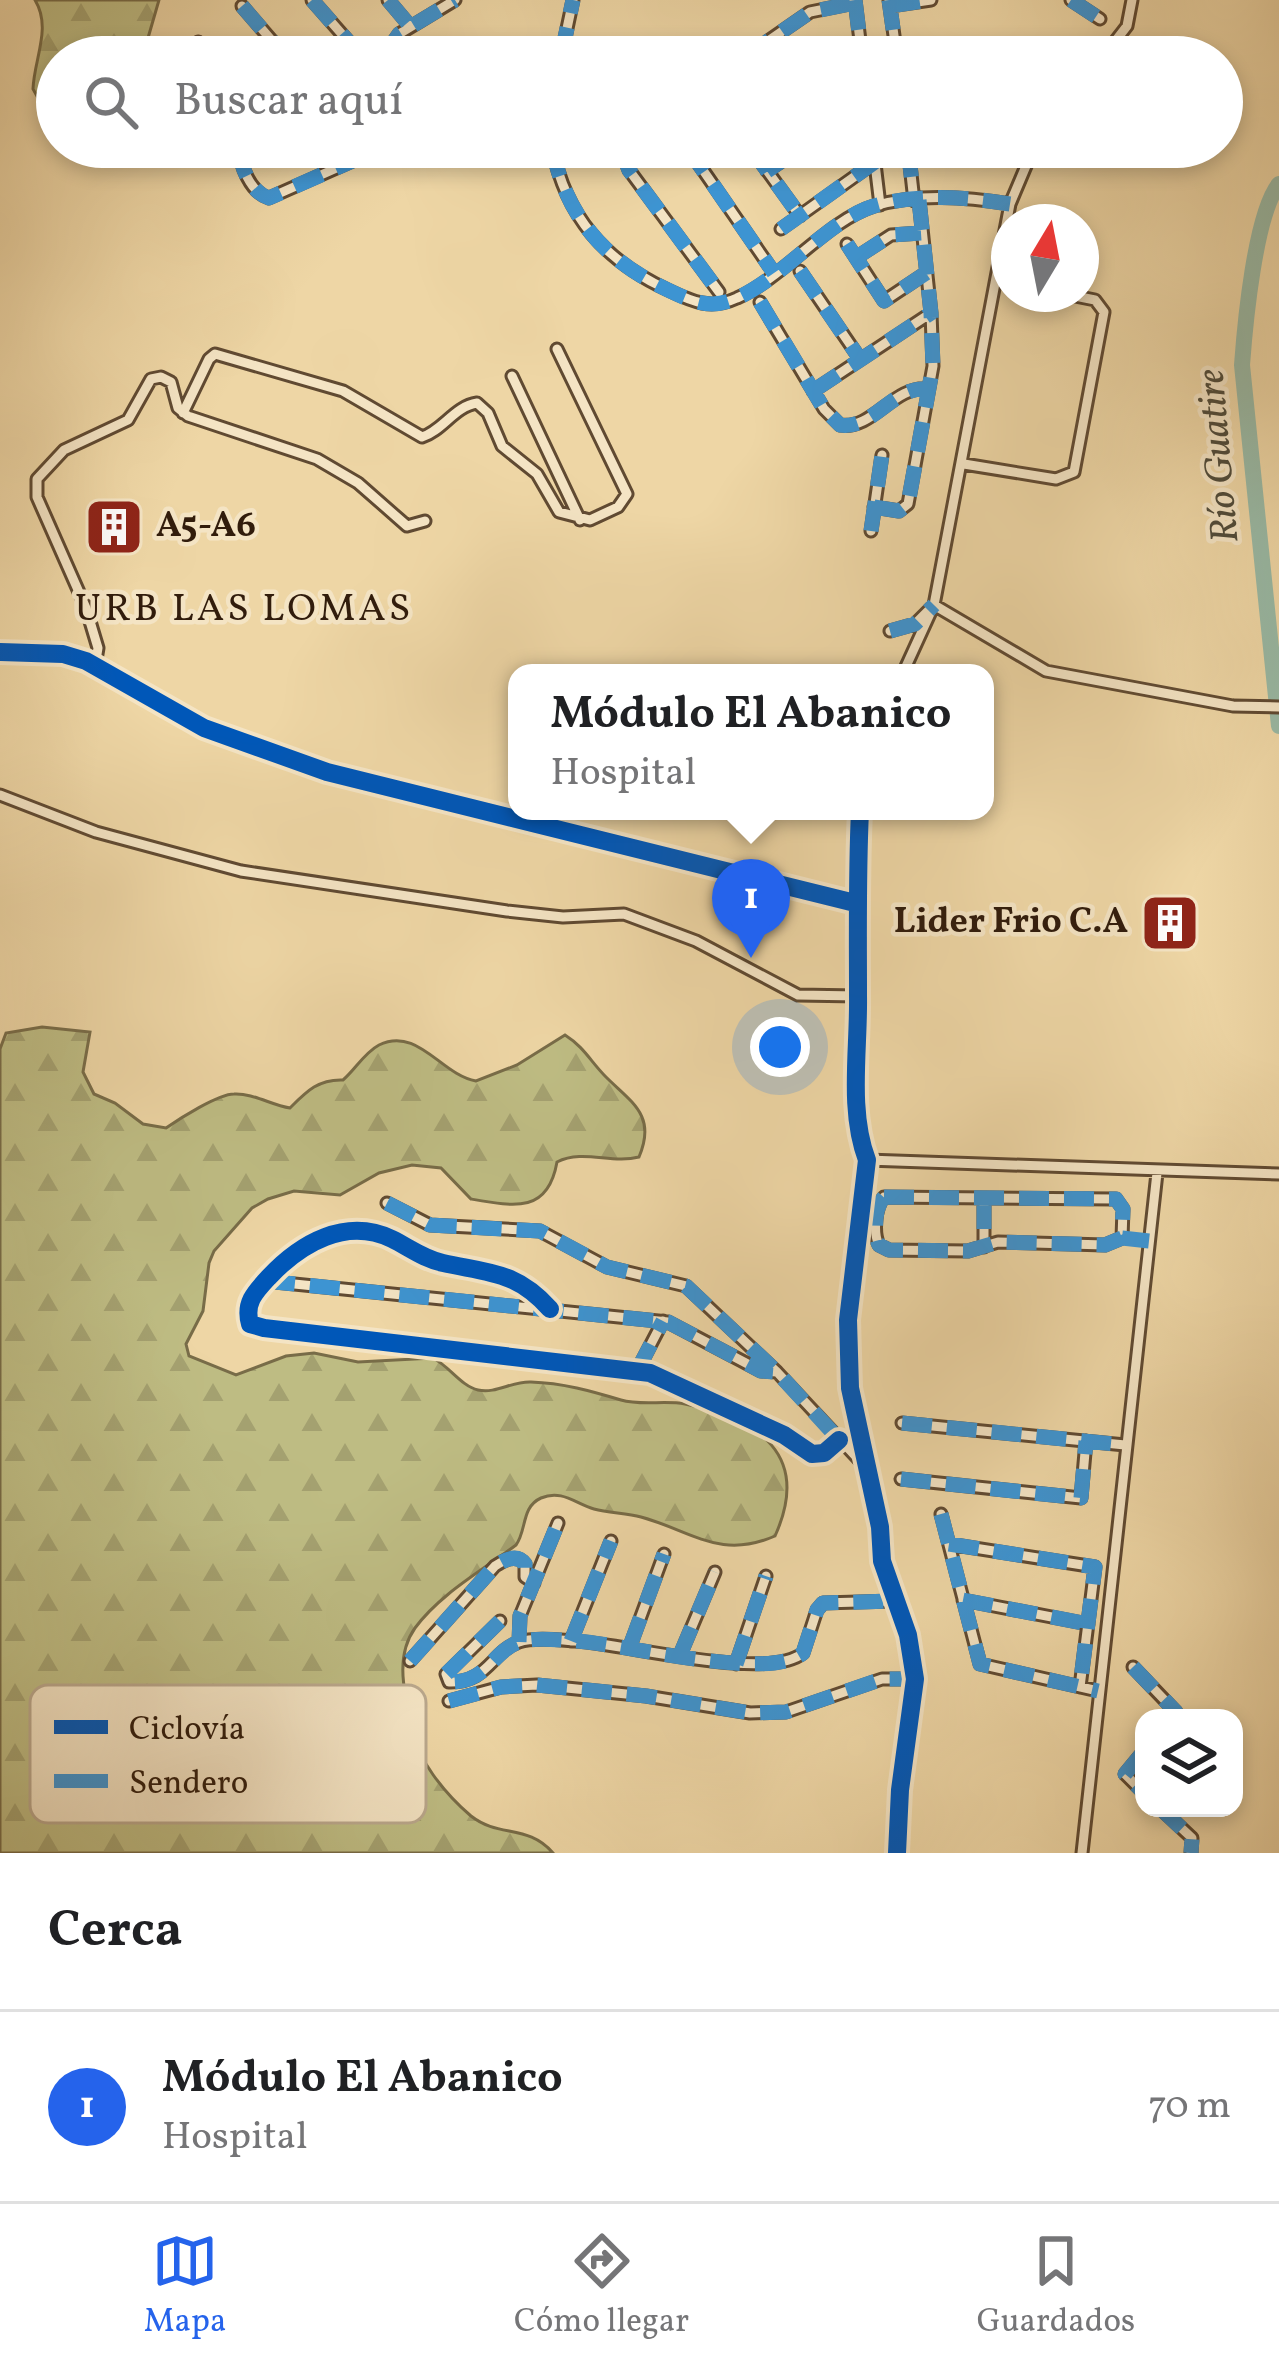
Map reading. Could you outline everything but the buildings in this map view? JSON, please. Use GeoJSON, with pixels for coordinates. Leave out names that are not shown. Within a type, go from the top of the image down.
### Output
{"type":"FeatureCollection","features":[{"type":"Feature","properties":{"kind":"street"},"geometry":{"type":"LineString","coordinates":[[312,0],[344,36]]}},
{"type":"Feature","properties":{"kind":"street"},"geometry":{"type":"LineString","coordinates":[[388,0],[410,26]]}},
{"type":"Feature","properties":{"kind":"street"},"geometry":{"type":"LineString","coordinates":[[398,36],[454,0]]}},
{"type":"Feature","properties":{"kind":"street"},"geometry":{"type":"LineString","coordinates":[[565,36],[572,0]]}},
{"type":"Feature","properties":{"kind":"street"},"geometry":{"type":"LineString","coordinates":[[894,36],[889,3],[931,0]]}},
{"type":"Feature","properties":{"kind":"street"},"geometry":{"type":"LineString","coordinates":[[1071,0],[1100,19]]}},
{"type":"Feature","properties":{"kind":"street"},"geometry":{"type":"LineString","coordinates":[[1119,36],[1132,0]]}},
{"type":"Feature","properties":{"kind":"street"},"geometry":{"type":"LineString","coordinates":[[775,36],[809,12],[855,1],[859,36]]}},
{"type":"Feature","properties":{"kind":"street"},"geometry":{"type":"LineString","coordinates":[[242,6],[268,36]]}},
{"type":"Feature","properties":{"kind":"street"},"geometry":{"type":"LineString","coordinates":[[244,168],[255,191],[269,198],[337,168]]}},
{"type":"Feature","properties":{"kind":"street"},"geometry":{"type":"LineString","coordinates":[[557,168],[582,220],[606,252],[632,273],[713,306],[738,298],[861,212],[880,205],[959,196],[1010,204],[1023,168]]}},
{"type":"Feature","properties":{"kind":"street"},"geometry":{"type":"LineString","coordinates":[[627,168],[719,292]]}},
{"type":"Feature","properties":{"kind":"street"},"geometry":{"type":"LineString","coordinates":[[701,168],[774,274]]}},
{"type":"Feature","properties":{"kind":"street"},"geometry":{"type":"LineString","coordinates":[[765,168],[800,216]]}},
{"type":"Feature","properties":{"kind":"street"},"geometry":{"type":"LineString","coordinates":[[767,171],[771,168]]}},
{"type":"Feature","properties":{"kind":"street"},"geometry":{"type":"LineString","coordinates":[[781,229],[867,168]]}},
{"type":"Feature","properties":{"kind":"street"},"geometry":{"type":"LineString","coordinates":[[876,168],[880,205]]}},
{"type":"Feature","properties":{"kind":"street"},"geometry":{"type":"LineString","coordinates":[[874,508],[899,512],[907,506],[934,353],[912,168]]}},
{"type":"Feature","properties":{"kind":"street"},"geometry":{"type":"LineString","coordinates":[[857,257],[890,236],[921,233]]}},
{"type":"Feature","properties":{"kind":"street"},"geometry":{"type":"LineString","coordinates":[[847,244],[884,301],[926,273]]}},
{"type":"Feature","properties":{"kind":"street"},"geometry":{"type":"LineString","coordinates":[[800,271],[860,359]]}},
{"type":"Feature","properties":{"kind":"street"},"geometry":{"type":"LineString","coordinates":[[907,664],[934,605],[991,300]]}},
{"type":"Feature","properties":{"kind":"street"},"geometry":{"type":"LineString","coordinates":[[760,302],[833,421],[850,427],[913,388],[928,389]]}},
{"type":"Feature","properties":{"kind":"street"},"geometry":{"type":"LineString","coordinates":[[964,464],[1056,479],[1074,472],[1104,312],[1099,305]]}},
{"type":"Feature","properties":{"kind":"street"},"geometry":{"type":"LineString","coordinates":[[813,391],[931,313]]}},
{"type":"Feature","properties":{"kind":"street"},"geometry":{"type":"LineString","coordinates":[[183,413],[208,358],[215,354],[343,391],[422,437],[465,406],[477,404],[488,413],[502,446],[537,474],[559,512],[590,520],[614,510],[627,494],[556,349]]}},
{"type":"Feature","properties":{"kind":"street"},"geometry":{"type":"LineString","coordinates":[[512,376],[580,520]]}},
{"type":"Feature","properties":{"kind":"street"},"geometry":{"type":"LineString","coordinates":[[95,666],[96,636],[38,497],[38,476],[70,446],[124,424],[138,408],[151,379],[171,382],[183,413],[317,459],[358,483],[407,526],[425,521]]}},
{"type":"Feature","properties":{"kind":"street"},"geometry":{"type":"LineString","coordinates":[[871,531],[882,455]]}},
{"type":"Feature","properties":{"kind":"street"},"geometry":{"type":"LineString","coordinates":[[890,631],[915,624],[934,605]]}},
{"type":"Feature","properties":{"kind":"street"},"geometry":{"type":"LineString","coordinates":[[934,605],[1046,671],[1279,707]]}},
{"type":"Feature","properties":{"kind":"street"},"geometry":{"type":"LineString","coordinates":[[0,652],[63,654],[95,666],[186,720],[327,772],[508,817]]}},
{"type":"Feature","properties":{"kind":"street"},"geometry":{"type":"LineString","coordinates":[[0,795],[96,832],[241,871],[507,911],[562,917],[624,914],[696,941],[798,995],[858,996]]}},
{"type":"Feature","properties":{"kind":"street"},"geometry":{"type":"LineString","coordinates":[[520,820],[855,903]]}},
{"type":"Feature","properties":{"kind":"street"},"geometry":{"type":"LineString","coordinates":[[860,820],[855,903],[859,1138],[867,1160],[848,1320],[850,1388],[893,1601],[908,1635],[915,1679],[897,1853]]}},
{"type":"Feature","properties":{"kind":"street"},"geometry":{"type":"LineString","coordinates":[[867,1160],[1279,1174]]}},
{"type":"Feature","properties":{"kind":"street"},"geometry":{"type":"LineString","coordinates":[[1082,1853],[1156,1173]]}},
{"type":"Feature","properties":{"kind":"street"},"geometry":{"type":"LineString","coordinates":[[1122,1238],[1123,1209],[1116,1199],[884,1197],[878,1204],[876,1238],[889,1250],[968,1251],[998,1242],[1105,1245],[1122,1238],[1149,1241]]}},
{"type":"Feature","properties":{"kind":"street"},"geometry":{"type":"LineString","coordinates":[[984,1199],[984,1247]]}},
{"type":"Feature","properties":{"kind":"street"},"geometry":{"type":"LineString","coordinates":[[387,1203],[430,1225],[540,1231],[607,1267],[686,1286],[777,1372],[865,1466]]}},
{"type":"Feature","properties":{"kind":"street"},"geometry":{"type":"LineString","coordinates":[[550,1309],[530,1287],[513,1278],[425,1258],[375,1232],[326,1236],[294,1251],[250,1299],[247,1314],[250,1324],[264,1328],[650,1373],[784,1435],[812,1454],[824,1454],[839,1440]]}},
{"type":"Feature","properties":{"kind":"street"},"geometry":{"type":"LineString","coordinates":[[265,1280],[664,1322],[761,1371],[777,1372]]}},
{"type":"Feature","properties":{"kind":"street"},"geometry":{"type":"LineString","coordinates":[[637,1371],[664,1322]]}},
{"type":"Feature","properties":{"kind":"street"},"geometry":{"type":"LineString","coordinates":[[902,1423],[1125,1445]]}},
{"type":"Feature","properties":{"kind":"street"},"geometry":{"type":"LineString","coordinates":[[901,1478],[1081,1498],[1086,1441]]}},
{"type":"Feature","properties":{"kind":"street"},"geometry":{"type":"LineString","coordinates":[[941,1514],[980,1664],[1098,1691]]}},
{"type":"Feature","properties":{"kind":"street"},"geometry":{"type":"LineString","coordinates":[[519,1642],[520,1616],[558,1523]]}},
{"type":"Feature","properties":{"kind":"street"},"geometry":{"type":"LineString","coordinates":[[572,1641],[611,1540]]}},
{"type":"Feature","properties":{"kind":"street"},"geometry":{"type":"LineString","coordinates":[[949,1544],[1095,1567],[1080,1687]]}},
{"type":"Feature","properties":{"kind":"street"},"geometry":{"type":"LineString","coordinates":[[629,1646],[664,1554]]}},
{"type":"Feature","properties":{"kind":"street"},"geometry":{"type":"LineString","coordinates":[[410,1661],[495,1566],[514,1557],[521,1559],[526,1580],[534,1583]]}},
{"type":"Feature","properties":{"kind":"street"},"geometry":{"type":"LineString","coordinates":[[680,1655],[715,1572]]}},
{"type":"Feature","properties":{"kind":"street"},"geometry":{"type":"LineString","coordinates":[[736,1664],[766,1576]]}},
{"type":"Feature","properties":{"kind":"street"},"geometry":{"type":"LineString","coordinates":[[963,1600],[1088,1624]]}},
{"type":"Feature","properties":{"kind":"street"},"geometry":{"type":"LineString","coordinates":[[500,1621],[446,1674],[449,1682],[472,1680],[519,1642],[572,1641],[736,1664],[785,1665],[803,1653],[817,1610],[827,1601],[893,1601]]}},
{"type":"Feature","properties":{"kind":"street"},"geometry":{"type":"LineString","coordinates":[[1133,1667],[1173,1709]]}},
{"type":"Feature","properties":{"kind":"street"},"geometry":{"type":"LineString","coordinates":[[449,1701],[537,1685],[750,1713],[786,1712],[882,1679],[915,1679]]}},
{"type":"Feature","properties":{"kind":"street"},"geometry":{"type":"LineString","coordinates":[[1169,1817],[1192,1838],[1190,1853]]}},
{"type":"Feature","properties":{"kind":"street"},"geometry":{"type":"LineString","coordinates":[[1173,1821],[1177,1817]]}},
{"type":"Feature","properties":{"kind":"green space"},"geometry":{"type":"Polygon","coordinates":[[[35,0],[159,0],[149,36],[42,36],[35,0]]]}},
{"type":"Feature","properties":{"kind":"green space"},"geometry":{"type":"Polygon","coordinates":[[[42,1027],[90,1032],[83,1072],[94,1094],[143,1124],[166,1128],[227,1095],[248,1095],[290,1108],[319,1084],[343,1080],[374,1048],[393,1041],[418,1046],[476,1081],[517,1065],[565,1035],[639,1111],[645,1130],[639,1157],[577,1157],[557,1162],[546,1190],[528,1203],[471,1199],[441,1168],[412,1165],[379,1173],[340,1195],[294,1191],[268,1199],[252,1208],[214,1251],[203,1311],[186,1344],[189,1356],[236,1375],[286,1356],[314,1353],[358,1362],[433,1358],[478,1390],[543,1383],[629,1402],[685,1404],[711,1411],[755,1431],[782,1462],[785,1507],[775,1536],[756,1543],[722,1544],[641,1517],[549,1496],[530,1507],[516,1545],[425,1615],[404,1653],[404,1685],[30,1685],[30,1823],[426,1823],[426,1764],[471,1816],[534,1838],[553,1853],[0,1853],[0,1049],[6,1033],[42,1027]]]}},
{"type":"Feature","properties":{"kind":"waterway","name":"Río Guatire"},"geometry":{"type":"LineString","coordinates":[[1279,184],[1258,244],[1242,365],[1279,726]]}},
{"type":"Feature","properties":{"kind":"marked path"},"geometry":{"type":"LineString","coordinates":[[312,0],[344,36]]}},
{"type":"Feature","properties":{"kind":"marked path"},"geometry":{"type":"LineString","coordinates":[[388,0],[410,26]]}},
{"type":"Feature","properties":{"kind":"marked path"},"geometry":{"type":"LineString","coordinates":[[398,36],[455,0]]}},
{"type":"Feature","properties":{"kind":"marked path"},"geometry":{"type":"LineString","coordinates":[[565,36],[573,0]]}},
{"type":"Feature","properties":{"kind":"marked path"},"geometry":{"type":"LineString","coordinates":[[855,0],[859,36]]}},
{"type":"Feature","properties":{"kind":"marked path"},"geometry":{"type":"LineString","coordinates":[[889,0],[894,36]]}},
{"type":"Feature","properties":{"kind":"marked path"},"geometry":{"type":"LineString","coordinates":[[890,6],[931,0]]}},
{"type":"Feature","properties":{"kind":"marked path"},"geometry":{"type":"LineString","coordinates":[[1071,0],[1100,19]]}},
{"type":"Feature","properties":{"kind":"marked path"},"geometry":{"type":"LineString","coordinates":[[775,36],[810,12],[855,3]]}},
{"type":"Feature","properties":{"kind":"marked path"},"geometry":{"type":"LineString","coordinates":[[242,6],[268,36]]}},
{"type":"Feature","properties":{"kind":"marked path"},"geometry":{"type":"LineString","coordinates":[[244,168],[257,190],[269,198],[337,168]]}},
{"type":"Feature","properties":{"kind":"marked path"},"geometry":{"type":"LineString","coordinates":[[557,168],[578,215],[607,250],[646,278],[702,303],[728,302],[754,289],[840,223],[874,206],[942,198],[1010,204]]}},
{"type":"Feature","properties":{"kind":"marked path"},"geometry":{"type":"LineString","coordinates":[[628,168],[719,292]]}},
{"type":"Feature","properties":{"kind":"marked path"},"geometry":{"type":"LineString","coordinates":[[702,168],[774,273]]}},
{"type":"Feature","properties":{"kind":"marked path"},"geometry":{"type":"LineString","coordinates":[[765,168],[800,216]]}},
{"type":"Feature","properties":{"kind":"marked path"},"geometry":{"type":"LineString","coordinates":[[767,171],[771,168]]}},
{"type":"Feature","properties":{"kind":"marked path"},"geometry":{"type":"LineString","coordinates":[[781,229],[867,168]]}},
{"type":"Feature","properties":{"kind":"marked path"},"geometry":{"type":"LineString","coordinates":[[910,168],[914,201]]}},
{"type":"Feature","properties":{"kind":"marked path"},"geometry":{"type":"LineString","coordinates":[[813,391],[931,313],[919,200]]}},
{"type":"Feature","properties":{"kind":"marked path"},"geometry":{"type":"LineString","coordinates":[[857,257],[891,235],[921,233]]}},
{"type":"Feature","properties":{"kind":"marked path"},"geometry":{"type":"LineString","coordinates":[[847,244],[884,301],[926,273]]}},
{"type":"Feature","properties":{"kind":"marked path"},"geometry":{"type":"LineString","coordinates":[[800,271],[860,359]]}},
{"type":"Feature","properties":{"kind":"marked path"},"geometry":{"type":"LineString","coordinates":[[760,302],[824,409],[840,425],[863,421],[904,394],[928,389]]}},
{"type":"Feature","properties":{"kind":"marked path"},"geometry":{"type":"LineString","coordinates":[[874,507],[899,511],[908,504],[933,366],[931,313]]}},
{"type":"Feature","properties":{"kind":"marked path"},"geometry":{"type":"LineString","coordinates":[[871,531],[882,455]]}},
{"type":"Feature","properties":{"kind":"marked path"},"geometry":{"type":"LineString","coordinates":[[890,631],[915,624],[934,605]]}},
{"type":"Feature","properties":{"kind":"marked path"},"geometry":{"type":"LineString","coordinates":[[884,1197],[1116,1199],[1123,1209],[1122,1238],[1105,1245],[998,1242],[968,1251],[889,1250],[879,1245],[876,1234],[884,1197]]}},
{"type":"Feature","properties":{"kind":"marked path"},"geometry":{"type":"LineString","coordinates":[[984,1199],[984,1247]]}},
{"type":"Feature","properties":{"kind":"marked path"},"geometry":{"type":"LineString","coordinates":[[387,1203],[430,1225],[540,1231],[607,1267],[686,1286],[777,1372],[844,1445]]}},
{"type":"Feature","properties":{"kind":"marked path"},"geometry":{"type":"LineString","coordinates":[[1122,1238],[1149,1241]]}},
{"type":"Feature","properties":{"kind":"marked path"},"geometry":{"type":"LineString","coordinates":[[265,1281],[668,1322],[761,1371],[773,1372]]}},
{"type":"Feature","properties":{"kind":"marked path"},"geometry":{"type":"LineString","coordinates":[[637,1371],[663,1321]]}},
{"type":"Feature","properties":{"kind":"marked path"},"geometry":{"type":"LineString","coordinates":[[902,1423],[1125,1445]]}},
{"type":"Feature","properties":{"kind":"marked path"},"geometry":{"type":"LineString","coordinates":[[901,1479],[1081,1498],[1086,1441]]}},
{"type":"Feature","properties":{"kind":"marked path"},"geometry":{"type":"LineString","coordinates":[[941,1514],[980,1664],[1098,1691]]}},
{"type":"Feature","properties":{"kind":"marked path"},"geometry":{"type":"LineString","coordinates":[[519,1642],[520,1616],[558,1523]]}},
{"type":"Feature","properties":{"kind":"marked path"},"geometry":{"type":"LineString","coordinates":[[571,1641],[611,1541]]}},
{"type":"Feature","properties":{"kind":"marked path"},"geometry":{"type":"LineString","coordinates":[[949,1544],[1095,1567],[1080,1687]]}},
{"type":"Feature","properties":{"kind":"marked path"},"geometry":{"type":"LineString","coordinates":[[630,1646],[664,1554]]}},
{"type":"Feature","properties":{"kind":"marked path"},"geometry":{"type":"LineString","coordinates":[[410,1661],[495,1566],[518,1559],[525,1564],[525,1577],[534,1583]]}},
{"type":"Feature","properties":{"kind":"marked path"},"geometry":{"type":"LineString","coordinates":[[680,1655],[715,1572]]}},
{"type":"Feature","properties":{"kind":"marked path"},"geometry":{"type":"LineString","coordinates":[[736,1664],[766,1576]]}},
{"type":"Feature","properties":{"kind":"marked path"},"geometry":{"type":"LineString","coordinates":[[963,1600],[1088,1624]]}},
{"type":"Feature","properties":{"kind":"marked path"},"geometry":{"type":"LineString","coordinates":[[500,1621],[446,1674],[449,1682],[472,1678],[510,1647],[532,1640],[598,1644],[729,1663],[785,1661],[803,1653],[823,1603],[893,1601]]}},
{"type":"Feature","properties":{"kind":"marked path"},"geometry":{"type":"LineString","coordinates":[[1133,1667],[1173,1709]]}},
{"type":"Feature","properties":{"kind":"marked path"},"geometry":{"type":"LineString","coordinates":[[449,1701],[501,1687],[537,1685],[750,1713],[786,1712],[882,1679],[915,1679]]}},
{"type":"Feature","properties":{"kind":"marked path"},"geometry":{"type":"LineString","coordinates":[[1135,1762],[1125,1774],[1135,1784]]}},
{"type":"Feature","properties":{"kind":"marked path"},"geometry":{"type":"LineString","coordinates":[[1170,1817],[1192,1838],[1191,1853]]}},
{"type":"Feature","properties":{"kind":"cycle path"},"geometry":{"type":"LineString","coordinates":[[0,652],[63,654],[86,661],[204,728],[327,772],[508,817]]}},
{"type":"Feature","properties":{"kind":"cycle path"},"geometry":{"type":"LineString","coordinates":[[520,820],[855,903]]}},
{"type":"Feature","properties":{"kind":"cycle path"},"geometry":{"type":"LineString","coordinates":[[860,820],[856,1100],[867,1160],[848,1320],[850,1388],[880,1527],[882,1561],[908,1635],[915,1679],[897,1853]]}},
{"type":"Feature","properties":{"kind":"cycle path"},"geometry":{"type":"LineString","coordinates":[[550,1309],[513,1280],[436,1261],[392,1239],[358,1231],[325,1237],[295,1254],[255,1293],[249,1317],[250,1324],[264,1328],[650,1373],[784,1435],[812,1454],[824,1453],[839,1440]]}},
{"type":"Feature","properties":{"kind":"place","name":"A5-A6"},"geometry":{"type":"Point","coordinates":[114,527]}},
{"type":"Feature","properties":{"kind":"place","name":"Lider Frio C.A"},"geometry":{"type":"Point","coordinates":[1170,923]}},
{"type":"Feature","properties":{"kind":"place","name":"Módulo El Abanico"},"geometry":{"type":"Point","coordinates":[751,958]}},
{"type":"Feature","properties":{"kind":"district","name":"URB LAS LOMAS"},"geometry":{"type":"Point","coordinates":[244,610]}}]}
